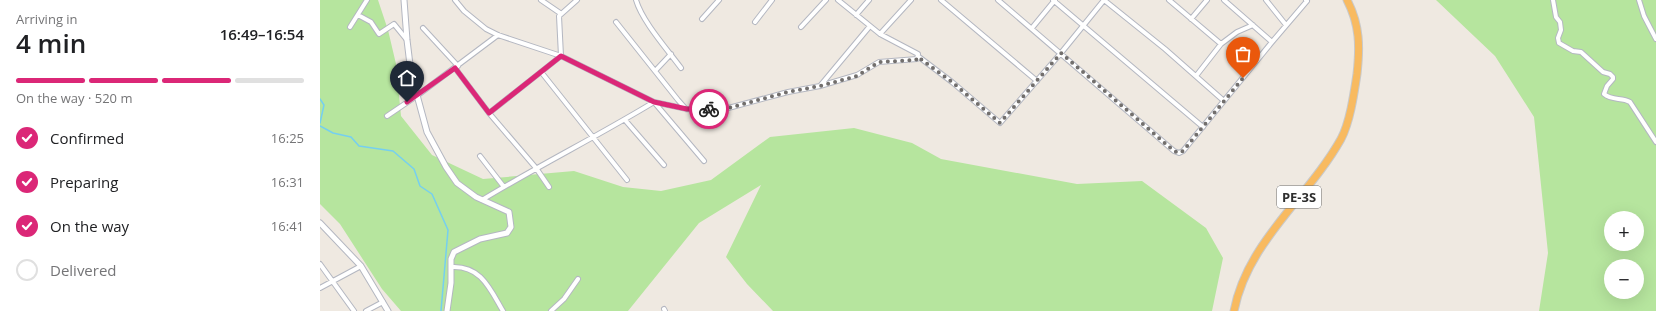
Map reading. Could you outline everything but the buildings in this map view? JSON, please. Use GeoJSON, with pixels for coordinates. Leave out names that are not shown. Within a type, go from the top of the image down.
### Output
{"type":"FeatureCollection","features":[{"type":"Feature","properties":{"kind":"highway","name":"PE-3S"},"geometry":{"type":"LineString","coordinates":[[1234,311],[1241,286],[1261,247],[1317,174],[1341,138],[1352,101],[1360,51],[1358,33],[1348,0]]}},
{"type":"Feature","properties":{"kind":"street"},"geometry":{"type":"LineString","coordinates":[[350,27],[367,0]]}},
{"type":"Feature","properties":{"kind":"street"},"geometry":{"type":"LineString","coordinates":[[404,0],[411,73],[427,132],[446,167],[457,183],[468,192],[482,200],[510,212],[511,224],[509,231],[504,234],[480,239],[457,249],[452,255],[451,283],[447,311]]}},
{"type":"Feature","properties":{"kind":"street"},"geometry":{"type":"LineString","coordinates":[[455,0],[464,11],[486,29],[498,35],[561,56],[654,102],[687,109],[721,110],[788,92],[820,86],[857,76],[879,62],[916,60],[918,57]]}},
{"type":"Feature","properties":{"kind":"street"},"geometry":{"type":"LineString","coordinates":[[541,0],[560,13]]}},
{"type":"Feature","properties":{"kind":"street"},"geometry":{"type":"LineString","coordinates":[[561,56],[558,19],[560,13],[578,0]]}},
{"type":"Feature","properties":{"kind":"street"},"geometry":{"type":"LineString","coordinates":[[636,0],[638,8],[681,68]]}},
{"type":"Feature","properties":{"kind":"street"},"geometry":{"type":"LineString","coordinates":[[702,19],[719,0]]}},
{"type":"Feature","properties":{"kind":"street"},"geometry":{"type":"LineString","coordinates":[[755,22],[772,0]]}},
{"type":"Feature","properties":{"kind":"street"},"geometry":{"type":"LineString","coordinates":[[801,26],[826,0]]}},
{"type":"Feature","properties":{"kind":"street"},"geometry":{"type":"LineString","coordinates":[[838,0],[880,34],[918,54],[918,57],[952,82],[1000,123],[1061,53],[1104,0],[1196,76],[1224,102]]}},
{"type":"Feature","properties":{"kind":"street"},"geometry":{"type":"LineString","coordinates":[[856,15],[869,0]]}},
{"type":"Feature","properties":{"kind":"street"},"geometry":{"type":"LineString","coordinates":[[880,34],[910,0]]}},
{"type":"Feature","properties":{"kind":"street"},"geometry":{"type":"LineString","coordinates":[[941,0],[1037,81]]}},
{"type":"Feature","properties":{"kind":"street"},"geometry":{"type":"LineString","coordinates":[[998,0],[1174,151],[1179,153],[1183,151],[1224,102],[1307,1],[1306,0]]}},
{"type":"Feature","properties":{"kind":"street"},"geometry":{"type":"LineString","coordinates":[[1032,28],[1054,0],[1203,127]]}},
{"type":"Feature","properties":{"kind":"street"},"geometry":{"type":"LineString","coordinates":[[1170,0],[1221,44]]}},
{"type":"Feature","properties":{"kind":"street"},"geometry":{"type":"LineString","coordinates":[[1191,19],[1207,0]]}},
{"type":"Feature","properties":{"kind":"street"},"geometry":{"type":"LineString","coordinates":[[1224,0],[1272,42]]}},
{"type":"Feature","properties":{"kind":"street"},"geometry":{"type":"LineString","coordinates":[[1266,0],[1286,25]]}},
{"type":"Feature","properties":{"kind":"street"},"geometry":{"type":"LineString","coordinates":[[1553,0],[1556,17],[1560,22],[1561,30],[1558,38],[1559,44],[1574,51],[1581,52],[1603,72],[1610,74],[1613,77],[1604,94],[1612,99],[1627,100],[1630,102],[1656,142]]}},
{"type":"Feature","properties":{"kind":"street"},"geometry":{"type":"LineString","coordinates":[[1639,0],[1644,16],[1656,39]]}},
{"type":"Feature","properties":{"kind":"street"},"geometry":{"type":"LineString","coordinates":[[358,15],[371,22],[379,34],[394,24],[407,40]]}},
{"type":"Feature","properties":{"kind":"street"},"geometry":{"type":"LineString","coordinates":[[616,22],[687,109]]}},
{"type":"Feature","properties":{"kind":"street"},"geometry":{"type":"LineString","coordinates":[[1196,76],[1221,44],[1237,32],[1253,25]]}},
{"type":"Feature","properties":{"kind":"street"},"geometry":{"type":"LineString","coordinates":[[820,86],[870,26]]}},
{"type":"Feature","properties":{"kind":"street"},"geometry":{"type":"LineString","coordinates":[[423,28],[456,67],[489,113],[510,140],[536,168],[549,187]]}},
{"type":"Feature","properties":{"kind":"street"},"geometry":{"type":"LineString","coordinates":[[387,116],[418,95],[498,35]]}},
{"type":"Feature","properties":{"kind":"street"},"geometry":{"type":"LineString","coordinates":[[655,71],[671,54]]}},
{"type":"Feature","properties":{"kind":"street"},"geometry":{"type":"LineString","coordinates":[[489,113],[542,73],[561,56]]}},
{"type":"Feature","properties":{"kind":"street"},"geometry":{"type":"LineString","coordinates":[[542,73],[627,180]]}},
{"type":"Feature","properties":{"kind":"street"},"geometry":{"type":"LineString","coordinates":[[482,200],[654,102]]}},
{"type":"Feature","properties":{"kind":"street"},"geometry":{"type":"LineString","coordinates":[[654,102],[704,161]]}},
{"type":"Feature","properties":{"kind":"street"},"geometry":{"type":"LineString","coordinates":[[624,120],[664,166]]}},
{"type":"Feature","properties":{"kind":"street"},"geometry":{"type":"LineString","coordinates":[[480,156],[504,187]]}},
{"type":"Feature","properties":{"kind":"street"},"geometry":{"type":"LineString","coordinates":[[320,223],[361,266],[388,311]]}},
{"type":"Feature","properties":{"kind":"street"},"geometry":{"type":"LineString","coordinates":[[320,232],[325,228]]}},
{"type":"Feature","properties":{"kind":"street"},"geometry":{"type":"LineString","coordinates":[[320,264],[354,311]]}},
{"type":"Feature","properties":{"kind":"street"},"geometry":{"type":"LineString","coordinates":[[320,288],[361,266]]}},
{"type":"Feature","properties":{"kind":"street"},"geometry":{"type":"LineString","coordinates":[[451,267],[461,266],[483,278],[502,311]]}},
{"type":"Feature","properties":{"kind":"street"},"geometry":{"type":"LineString","coordinates":[[551,311],[564,299],[578,279]]}},
{"type":"Feature","properties":{"kind":"street"},"geometry":{"type":"LineString","coordinates":[[366,311],[383,302]]}},
{"type":"Feature","properties":{"kind":"green space"},"geometry":{"type":"Polygon","coordinates":[[[320,0],[378,0],[388,30],[396,64],[401,116],[432,155],[483,179],[574,171],[623,187],[661,191],[711,180],[770,137],[854,128],[912,143],[941,159],[1077,184],[1142,181],[1206,228],[1223,258],[1212,311],[773,311],[747,284],[726,257],[761,185],[699,223],[628,311],[401,311],[382,289],[340,224],[320,204],[320,0]]]}},
{"type":"Feature","properties":{"kind":"green space"},"geometry":{"type":"Polygon","coordinates":[[[1436,0],[1656,0],[1656,311],[1539,311],[1548,253],[1534,117],[1495,56],[1436,0]]]}},
{"type":"Feature","properties":{"kind":"waterway"},"geometry":{"type":"LineString","coordinates":[[320,99],[324,105],[320,123]]}},
{"type":"Feature","properties":{"kind":"waterway"},"geometry":{"type":"LineString","coordinates":[[320,126],[333,133],[351,137],[359,146],[393,151],[414,169],[420,186],[432,194],[448,230],[441,311]]}},
{"type":"Feature","properties":{"kind":"way so far"},"geometry":{"type":"LineString","coordinates":[[709,109],[721,110],[788,92],[820,86],[857,76],[879,62],[892,60],[916,60],[918,57],[952,82],[1000,123],[1061,53],[1174,151],[1179,153],[1183,151],[1243,78]]}},
{"type":"Feature","properties":{"kind":"route"},"geometry":{"type":"LineString","coordinates":[[407,102],[455,68],[489,113],[542,73],[561,56],[654,102],[687,109],[709,109]]}}]}
